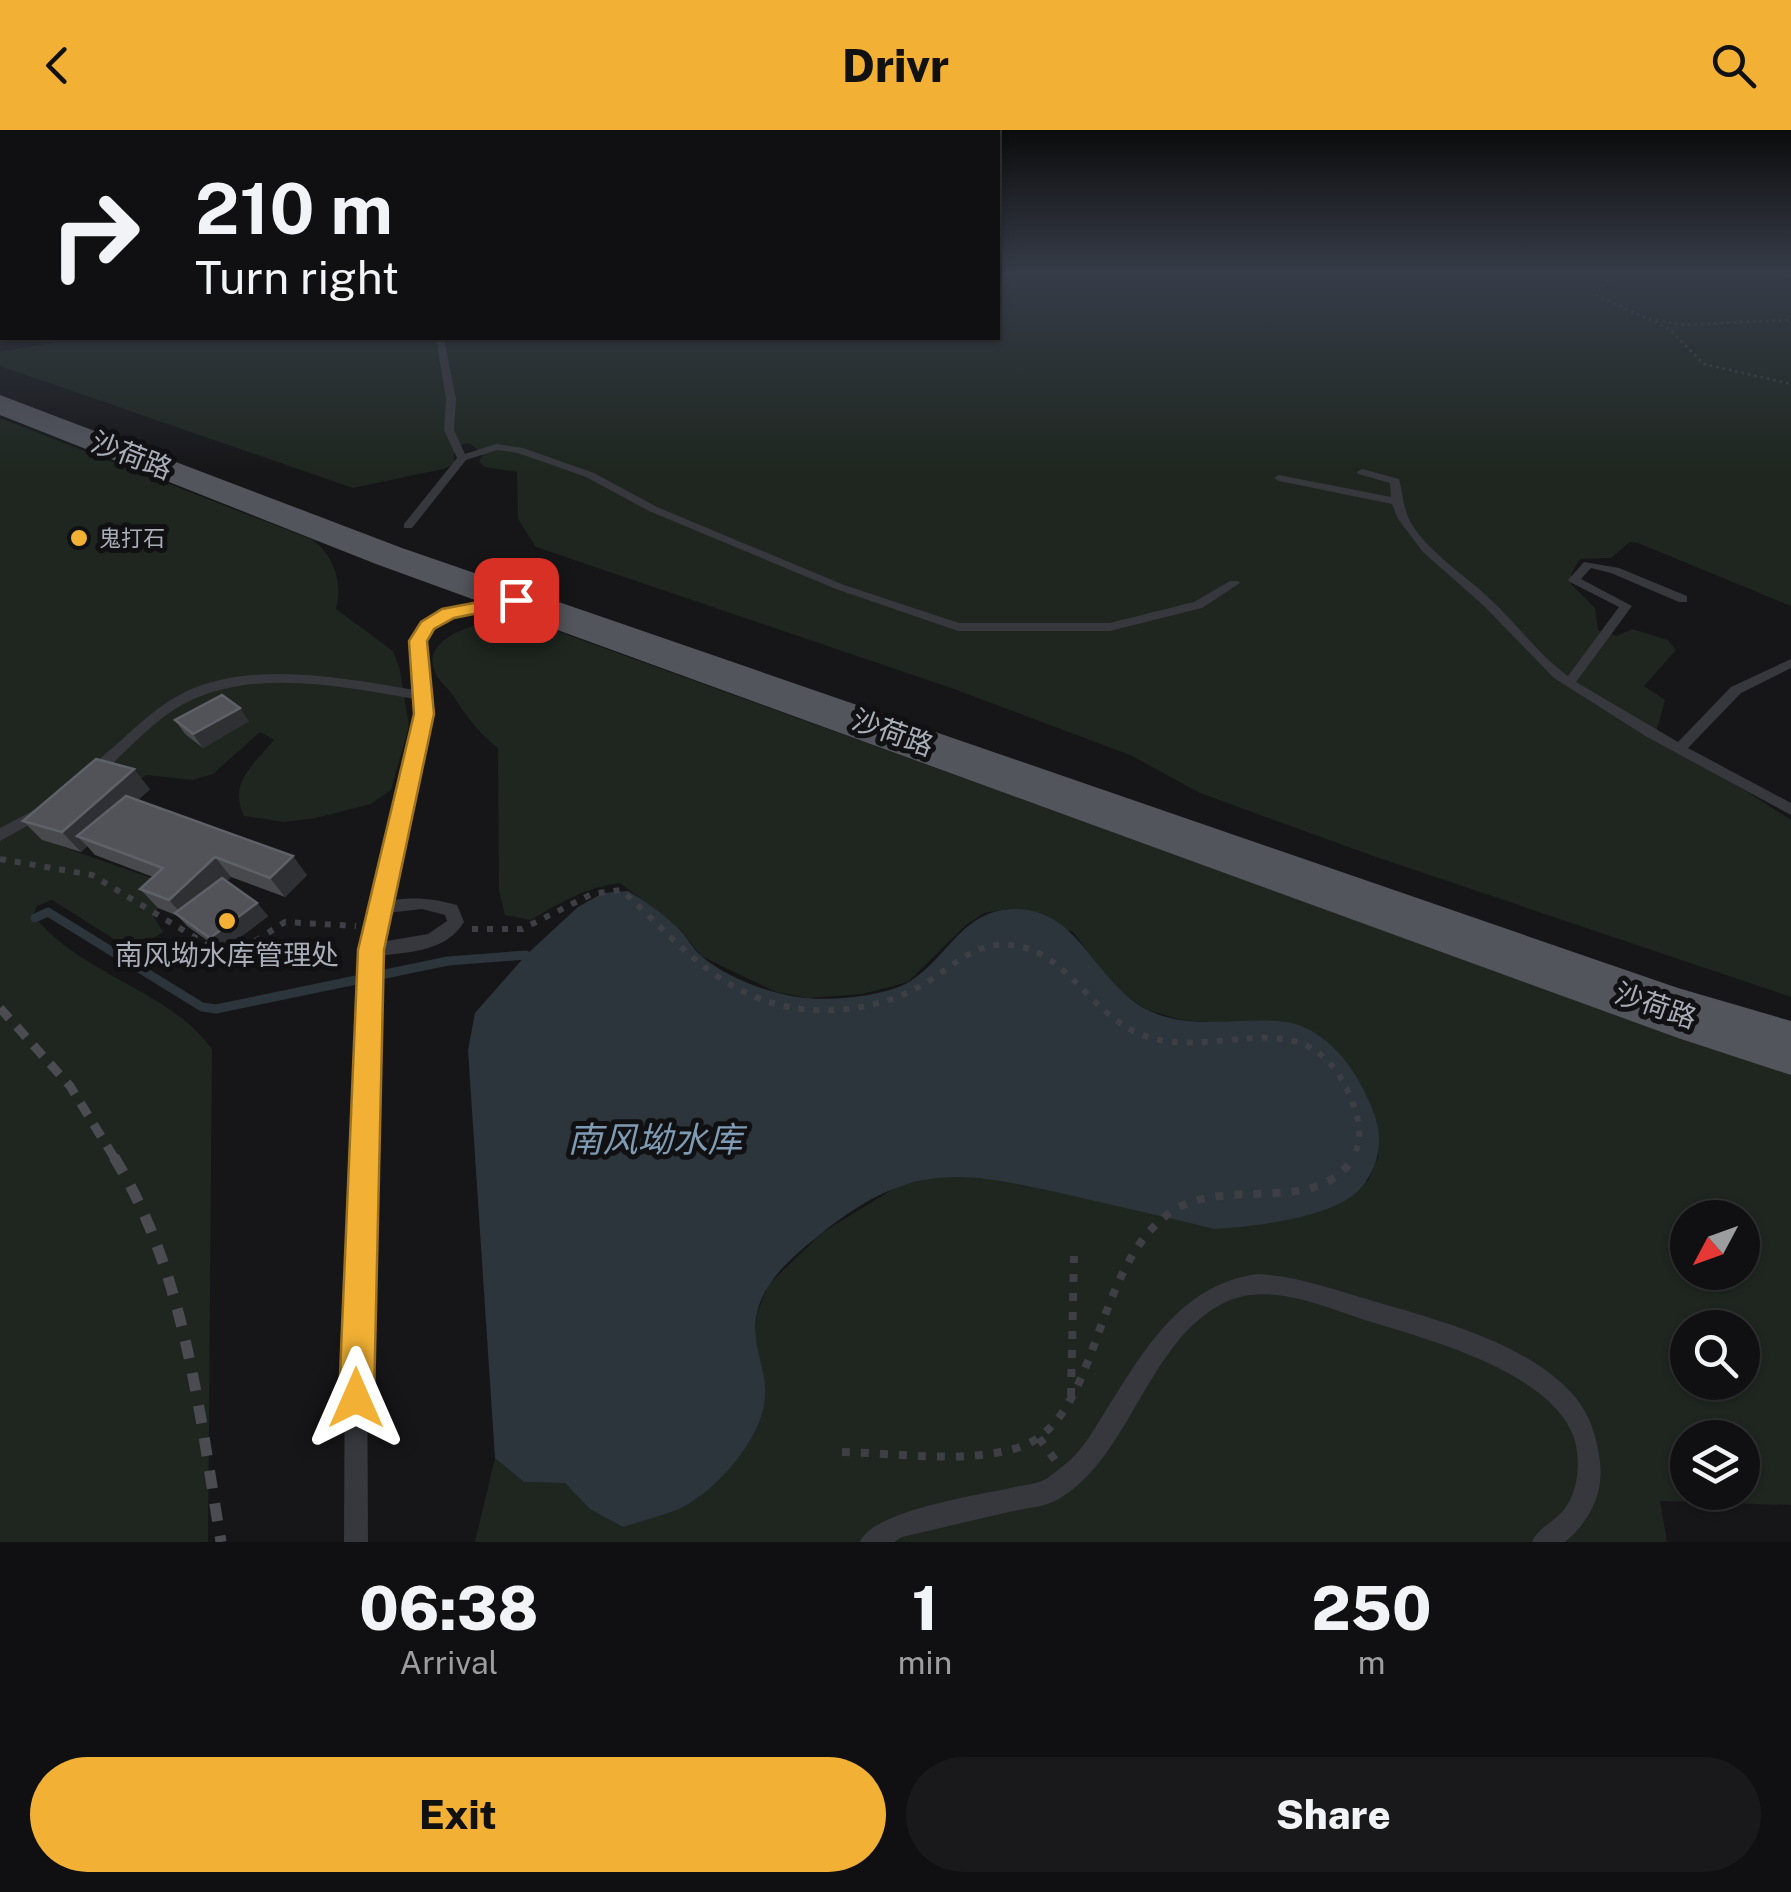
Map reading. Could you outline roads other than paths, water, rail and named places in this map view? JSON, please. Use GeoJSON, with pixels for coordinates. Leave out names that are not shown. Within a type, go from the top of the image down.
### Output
{"type":"FeatureCollection","features":[{"type":"Feature","properties":{"kind":"main road","name":"沙荷路"},"geometry":{"type":"LineString","coordinates":[[0,378],[1416,886],[1791,1012]]}},
{"type":"Feature","properties":{"kind":"main road","name":"沙荷路"},"geometry":{"type":"LineString","coordinates":[[0,404],[389,556],[1678,1013],[1791,1048]]}},
{"type":"Feature","properties":{"kind":"lane"},"geometry":{"type":"LineString","coordinates":[[440,340],[451,400],[449,430],[462,458]]}},
{"type":"Feature","properties":{"kind":"lane"},"geometry":{"type":"LineString","coordinates":[[408,526],[462,458],[496,448],[520,450],[590,475],[653,509],[840,587],[958,628],[1110,627],[1198,605],[1234,583]]}},
{"type":"Feature","properties":{"kind":"lane"},"geometry":{"type":"LineString","coordinates":[[1362,472],[1395,480],[1394,501],[1399,518],[1444,566],[1489,603],[1522,643],[1569,683],[1791,810]]}},
{"type":"Feature","properties":{"kind":"lane"},"geometry":{"type":"LineString","coordinates":[[1278,478],[1394,501]]}},
{"type":"Feature","properties":{"kind":"lane"},"geometry":{"type":"LineString","coordinates":[[1569,683],[1626,606],[1574,580],[1588,564],[1615,570],[1683,599]]}},
{"type":"Feature","properties":{"kind":"lane"},"geometry":{"type":"LineString","coordinates":[[356,1542],[356,1327],[370,958],[424,714],[416,652],[427,626],[457,610],[516,600]]}},
{"type":"Feature","properties":{"kind":"lane"},"geometry":{"type":"LineString","coordinates":[[1682,746],[1736,690],[1791,663]]}},
{"type":"Feature","properties":{"kind":"lane"},"geometry":{"type":"LineString","coordinates":[[84,781],[168,707],[205,691],[283,680],[419,695]]}},
{"type":"Feature","properties":{"kind":"lane"},"geometry":{"type":"LineString","coordinates":[[0,835],[60,801]]}},
{"type":"Feature","properties":{"kind":"lane"},"geometry":{"type":"LineString","coordinates":[[370,958],[434,938],[454,927],[455,916],[444,906],[379,908]]}},
{"type":"Feature","properties":{"kind":"lane"},"geometry":{"type":"LineString","coordinates":[[872,1542],[897,1526],[1049,1492],[1069,1480],[1084,1465],[1165,1344],[1195,1311],[1218,1294],[1264,1284],[1462,1337],[1510,1360],[1545,1387],[1583,1434],[1590,1460],[1586,1501],[1571,1523],[1544,1542]]}},
{"type":"Feature","properties":{"kind":"water","name":"南风坳水库"},"geometry":{"type":"Polygon","coordinates":[[[628,891],[666,917],[701,956],[724,971],[765,989],[817,999],[859,996],[899,987],[923,972],[979,918],[1011,909],[1034,911],[1069,931],[1111,980],[1144,1008],[1193,1021],[1296,1024],[1326,1041],[1351,1068],[1369,1100],[1378,1126],[1374,1166],[1357,1192],[1328,1208],[1269,1223],[1214,1229],[1034,1187],[968,1177],[910,1183],[881,1194],[808,1245],[780,1270],[766,1290],[755,1324],[765,1386],[763,1412],[736,1461],[695,1500],[623,1527],[590,1509],[565,1483],[524,1482],[495,1458],[468,1050],[475,1013],[526,955],[578,907],[603,893],[628,891]]]}},
{"type":"Feature","properties":{"kind":"waterway"},"geometry":{"type":"LineString","coordinates":[[35,918],[48,912],[202,1007],[216,1009],[448,961],[526,955]]}},
{"type":"Feature","properties":{"kind":"railway"},"geometry":{"type":"LineString","coordinates":[[0,1008],[70,1086],[115,1159]]}},
{"type":"Feature","properties":{"kind":"railway"},"geometry":{"type":"LineString","coordinates":[[114,1157],[158,1247],[173,1295],[196,1393],[221,1542]]}},
{"type":"Feature","properties":{"kind":"place","name":"鬼打石"},"geometry":{"type":"Point","coordinates":[79,538]}},
{"type":"Feature","properties":{"kind":"place","name":"南风坳水库管理处"},"geometry":{"type":"Point","coordinates":[227,921]}}]}
